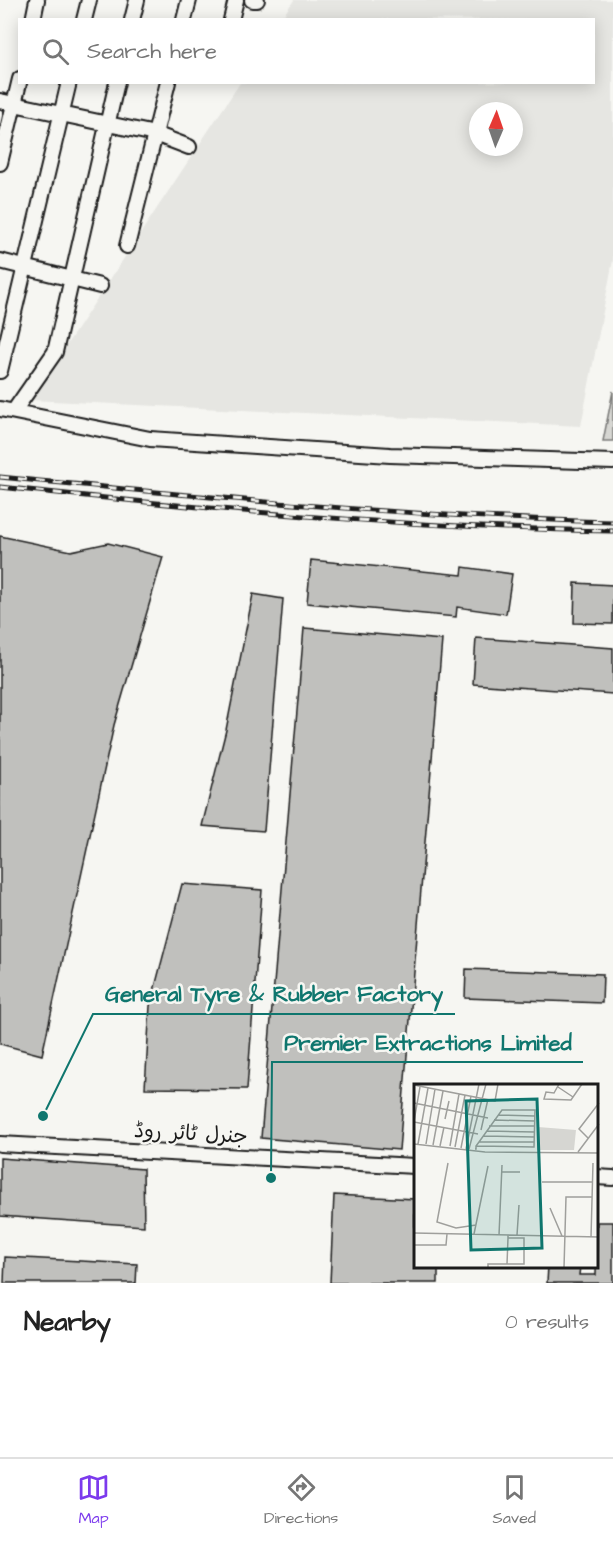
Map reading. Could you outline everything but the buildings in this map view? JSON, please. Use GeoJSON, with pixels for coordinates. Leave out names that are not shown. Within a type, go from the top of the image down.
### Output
{"type":"FeatureCollection","features":[{"type":"Feature","properties":{"kind":"street"},"geometry":{"type":"LineString","coordinates":[[33,18],[37,0]]}},
{"type":"Feature","properties":{"kind":"street"},"geometry":{"type":"LineString","coordinates":[[84,18],[89,0]]}},
{"type":"Feature","properties":{"kind":"street"},"geometry":{"type":"LineString","coordinates":[[132,18],[137,0]]}},
{"type":"Feature","properties":{"kind":"street"},"geometry":{"type":"LineString","coordinates":[[184,18],[189,0]]}},
{"type":"Feature","properties":{"kind":"street"},"geometry":{"type":"LineString","coordinates":[[232,18],[236,0]]}},
{"type":"Feature","properties":{"kind":"street"},"geometry":{"type":"LineString","coordinates":[[252,0],[257,0]]}},
{"type":"Feature","properties":{"kind":"street"},"geometry":{"type":"LineString","coordinates":[[0,163],[7,102],[18,83]]}},
{"type":"Feature","properties":{"kind":"street"},"geometry":{"type":"LineString","coordinates":[[0,371],[69,84]]}},
{"type":"Feature","properties":{"kind":"street"},"geometry":{"type":"LineString","coordinates":[[117,84],[55,352],[7,410],[150,439],[390,456],[613,462]]}},
{"type":"Feature","properties":{"kind":"street"},"geometry":{"type":"LineString","coordinates":[[127,246],[168,84]]}},
{"type":"Feature","properties":{"kind":"street"},"geometry":{"type":"LineString","coordinates":[[7,102],[155,134],[189,147]]}},
{"type":"Feature","properties":{"kind":"street"},"geometry":{"type":"LineString","coordinates":[[0,261],[100,286]]}},
{"type":"Feature","properties":{"kind":"street","name":"جنرل ٹائر روڈ"},"geometry":{"type":"LineString","coordinates":[[0,1144],[414,1166]]}},
{"type":"Feature","properties":{"kind":"street"},"geometry":{"type":"LineString","coordinates":[[598,1177],[613,1178]]}},
{"type":"Feature","properties":{"kind":"shaded area"},"geometry":{"type":"Polygon","coordinates":[[[294,0],[613,0],[613,260],[581,426],[30,400],[239,84],[595,84],[595,18],[282,18],[294,0]]]}},
{"type":"Feature","properties":{"kind":"shaded area"},"geometry":{"type":"Polygon","coordinates":[[[613,391],[613,441],[603,441],[613,391]]]}},
{"type":"Feature","properties":{"kind":"railway"},"geometry":{"type":"LineString","coordinates":[[0,477],[383,511],[613,522]]}},
{"type":"Feature","properties":{"kind":"railway"},"geometry":{"type":"LineString","coordinates":[[0,487],[153,503],[383,522],[613,531]]}},
{"type":"Feature","properties":{"kind":"place","name":"General Tyre & Rubber Factory"},"geometry":{"type":"Point","coordinates":[43,1116]}},
{"type":"Feature","properties":{"kind":"place","name":"Premier Extractions Limited"},"geometry":{"type":"Point","coordinates":[271,1178]}}]}
